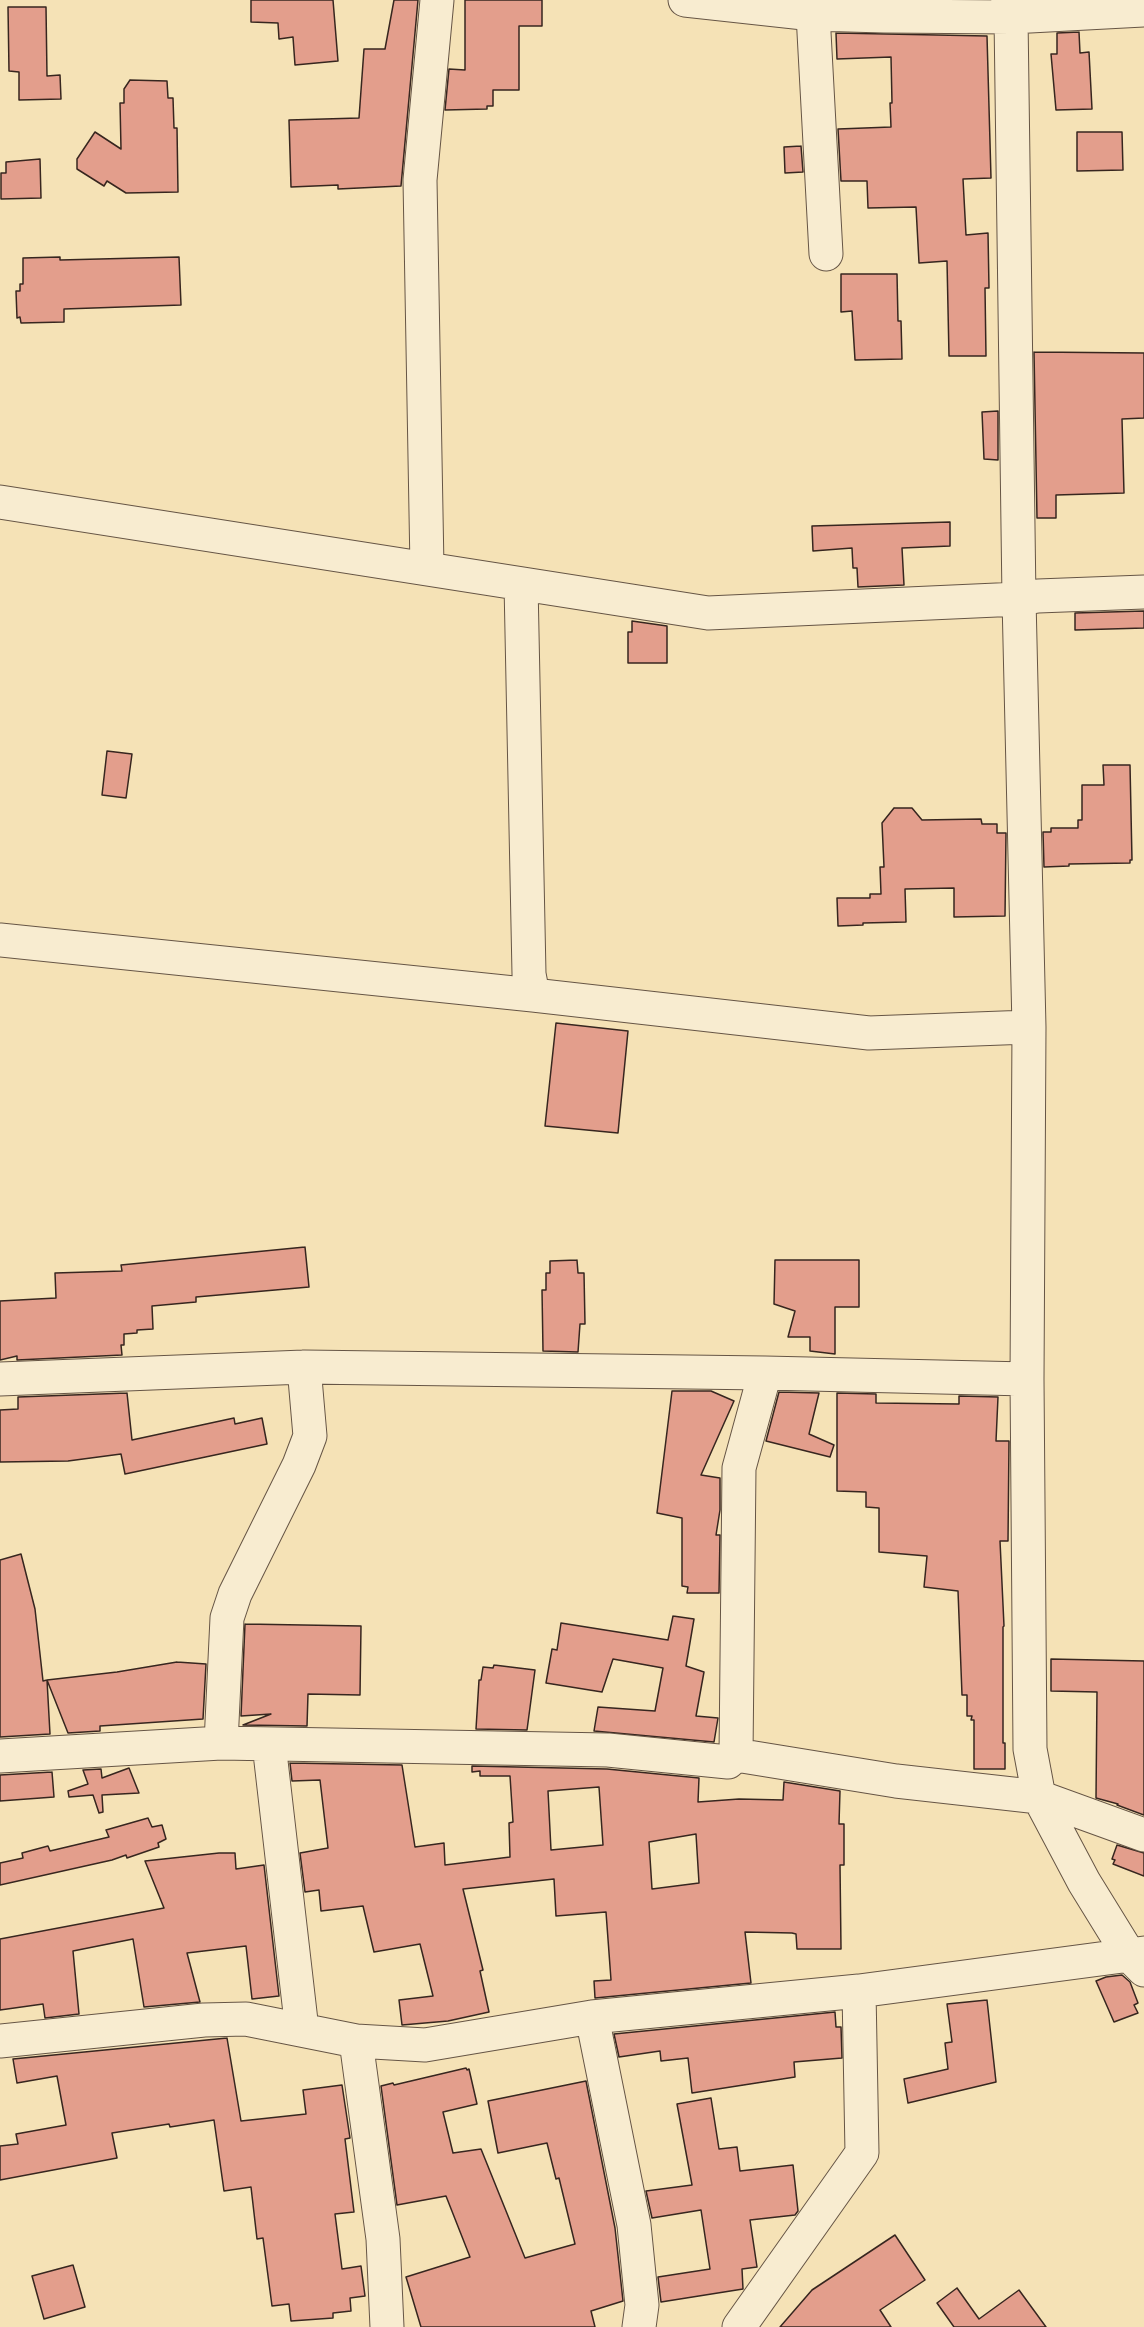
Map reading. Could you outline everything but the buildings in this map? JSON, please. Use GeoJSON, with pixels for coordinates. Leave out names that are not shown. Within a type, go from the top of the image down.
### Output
{"type":"FeatureCollection","features":[{"type":"Feature","properties":{"kind":"street"},"geometry":{"type":"LineString","coordinates":[[427,568],[420,180],[437,0]]}},
{"type":"Feature","properties":{"kind":"street"},"geometry":{"type":"LineString","coordinates":[[685,0],[813,14],[1009,9],[1144,10]]}},
{"type":"Feature","properties":{"kind":"street"},"geometry":{"type":"LineString","coordinates":[[0,2041],[204,2020],[246,2019],[356,2041],[425,2045],[592,2017],[859,1991],[1139,1959],[1084,1882],[1039,1797],[1030,1749],[1027,1379],[1029,1027],[1009,9]]}},
{"type":"Feature","properties":{"kind":"street"},"geometry":{"type":"LineString","coordinates":[[813,14],[826,254]]}},
{"type":"Feature","properties":{"kind":"street"},"geometry":{"type":"LineString","coordinates":[[0,502],[708,613],[1144,592]]}},
{"type":"Feature","properties":{"kind":"street"},"geometry":{"type":"LineString","coordinates":[[521,584],[529,974],[533,994]]}},
{"type":"Feature","properties":{"kind":"street"},"geometry":{"type":"LineString","coordinates":[[0,940],[533,994],[869,1033],[1029,1027]]}},
{"type":"Feature","properties":{"kind":"street"},"geometry":{"type":"LineString","coordinates":[[0,1379],[304,1367],[1027,1379]]}},
{"type":"Feature","properties":{"kind":"street"},"geometry":{"type":"LineString","coordinates":[[221,1743],[227,1618],[235,1594],[299,1465],[310,1436],[304,1367]]}},
{"type":"Feature","properties":{"kind":"street"},"geometry":{"type":"LineString","coordinates":[[0,1756],[221,1743],[608,1750],[728,1762],[736,1755],[739,1468],[765,1373]]}},
{"type":"Feature","properties":{"kind":"street"},"geometry":{"type":"LineString","coordinates":[[268,1744],[302,2030]]}},
{"type":"Feature","properties":{"kind":"street"},"geometry":{"type":"LineString","coordinates":[[736,1755],[896,1780],[1039,1797],[1144,1835]]}},
{"type":"Feature","properties":{"kind":"street"},"geometry":{"type":"LineString","coordinates":[[739,2327],[862,2153],[859,1991]]}},
{"type":"Feature","properties":{"kind":"street"},"geometry":{"type":"LineString","coordinates":[[592,2017],[634,2225],[642,2305],[639,2327]]}},
{"type":"Feature","properties":{"kind":"street"},"geometry":{"type":"LineString","coordinates":[[356,2041],[383,2240],[387,2327]]}}]}
